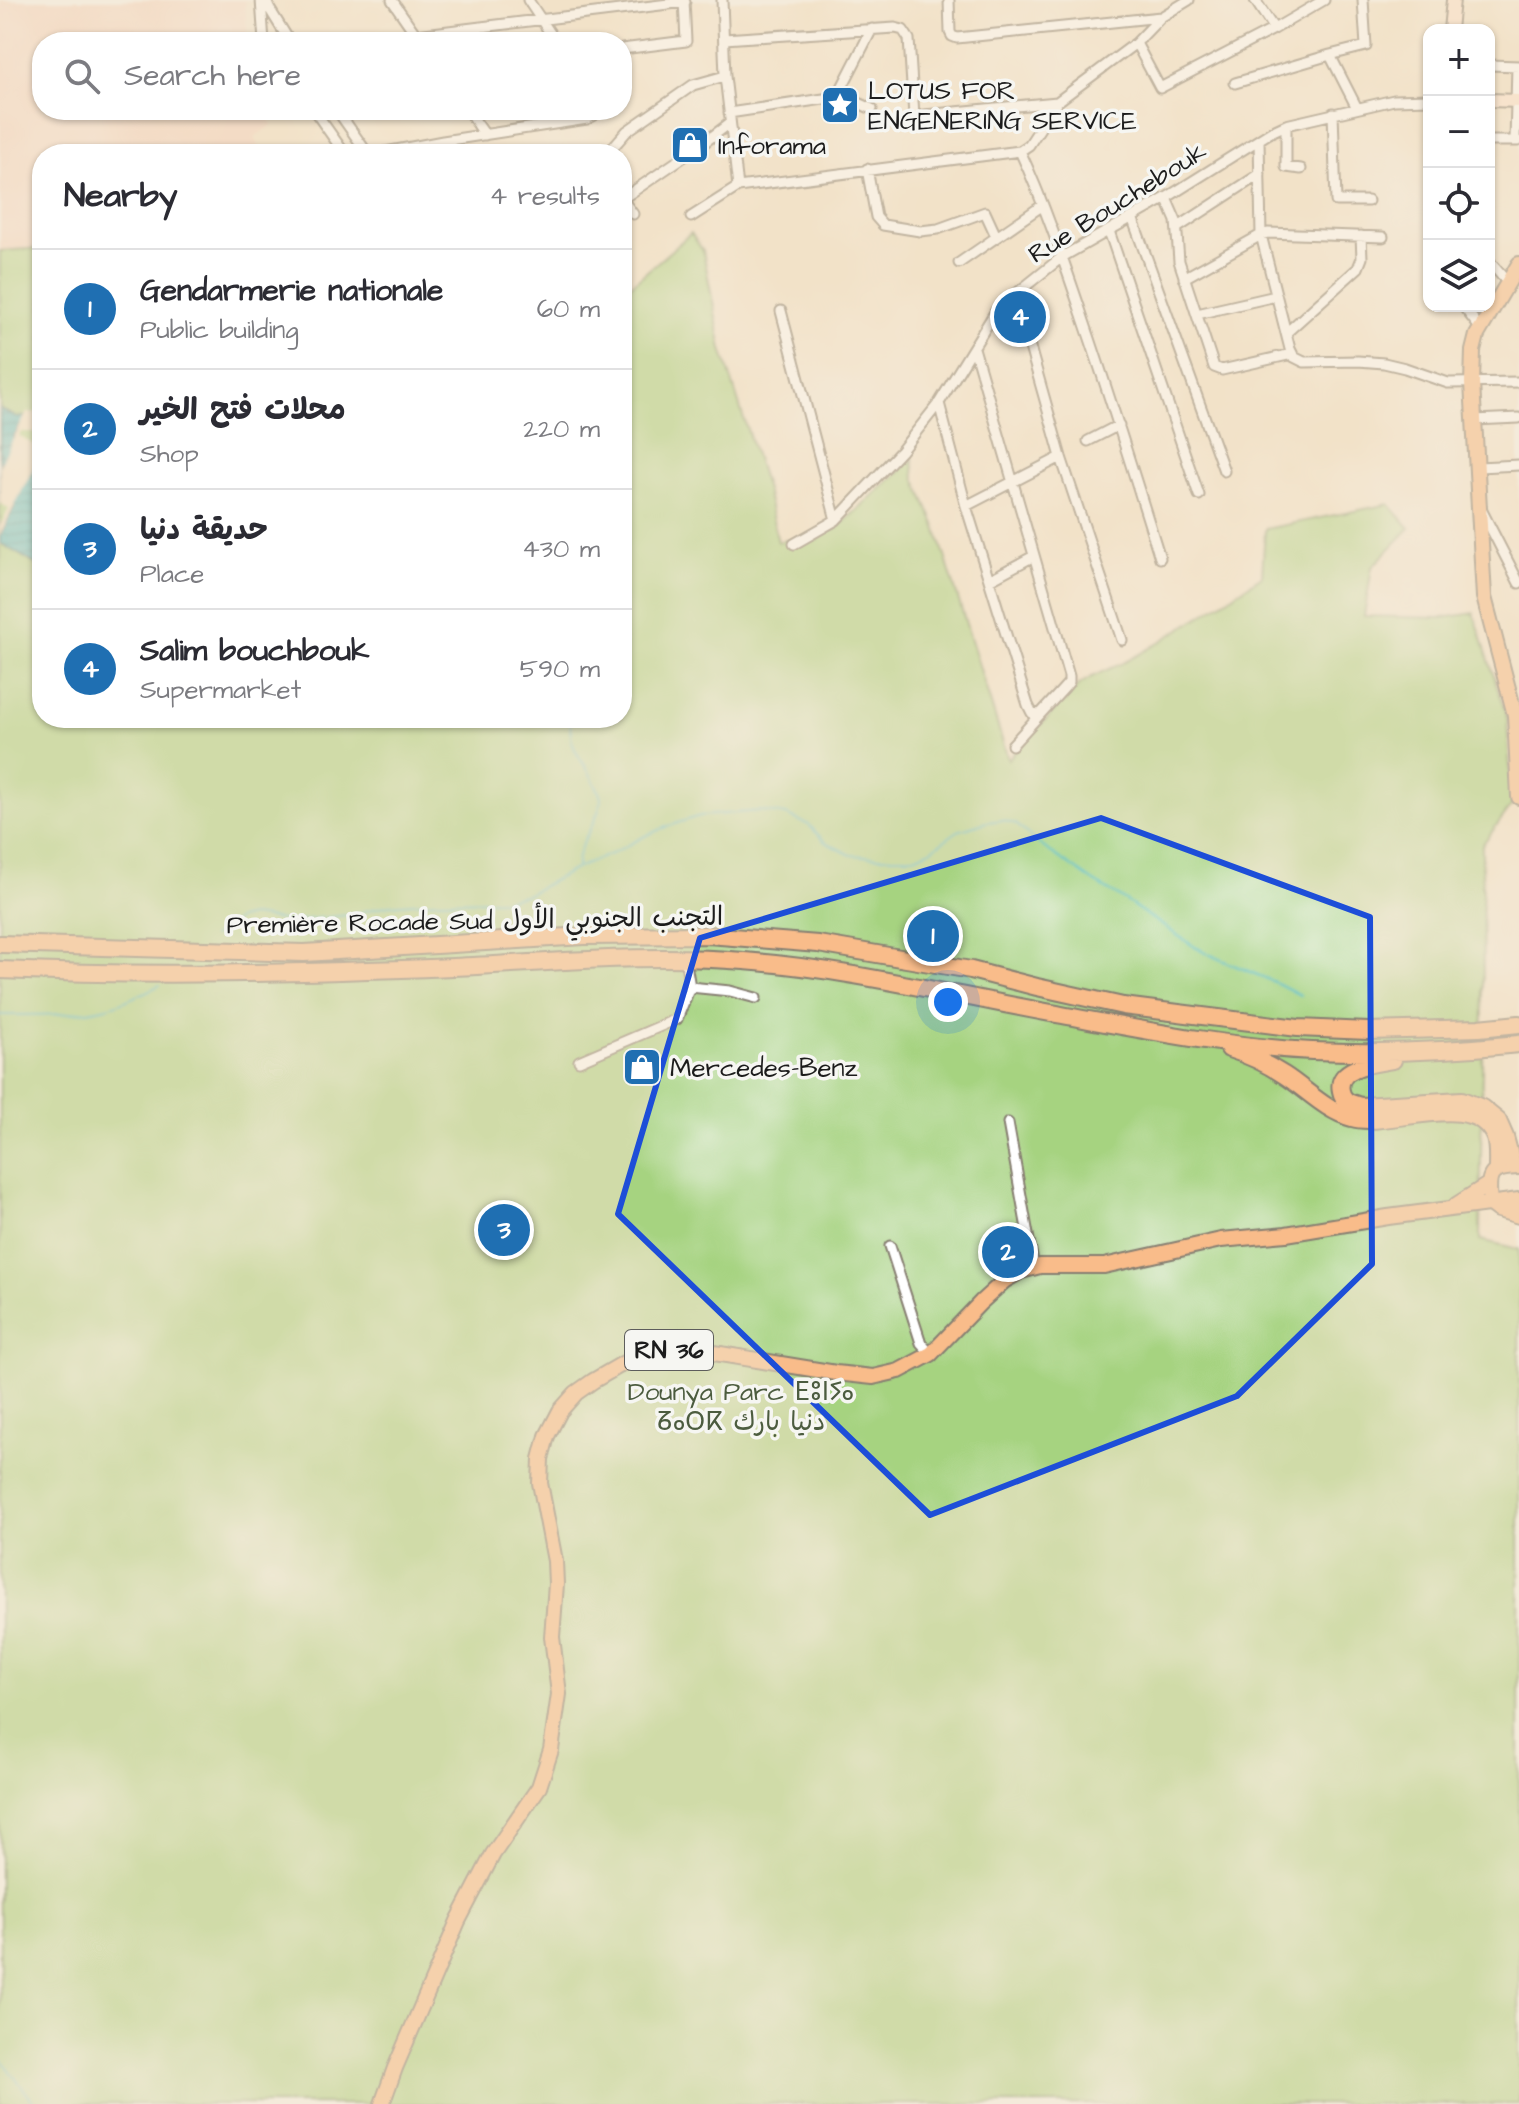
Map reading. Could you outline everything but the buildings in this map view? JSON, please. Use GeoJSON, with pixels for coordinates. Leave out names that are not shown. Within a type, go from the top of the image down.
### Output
{"type":"FeatureCollection","features":[{"type":"Feature","properties":{"kind":"highway","name":"Première Rocade Sud التجنب الجنوبي الأول"},"geometry":{"type":"LineString","coordinates":[[0,944],[304,953],[584,936],[708,935],[847,948],[971,970],[1123,1006],[1284,1026],[1368,1031],[1519,1024]]}},
{"type":"Feature","properties":{"kind":"highway","name":"Première Rocade Sud التجنب الجنوبي الأول"},"geometry":{"type":"LineString","coordinates":[[0,970],[350,971],[632,957],[742,960],[860,975],[1165,1033],[1309,1051],[1396,1053],[1519,1044]]}},
{"type":"Feature","properties":{"kind":"highway"},"geometry":{"type":"LineString","coordinates":[[1165,1033],[1248,1055],[1286,1076],[1336,1112],[1353,1119],[1452,1112],[1471,1115],[1486,1124],[1507,1168]]}},
{"type":"Feature","properties":{"kind":"highway"},"geometry":{"type":"LineString","coordinates":[[1470,1049],[1368,1064],[1345,1075],[1340,1085],[1341,1094],[1347,1102],[1361,1106],[1462,1100],[1482,1108],[1498,1121],[1507,1168]]}},
{"type":"Feature","properties":{"kind":"highway"},"geometry":{"type":"LineString","coordinates":[[1490,1203],[1498,1209],[1519,1215]]}},
{"type":"Feature","properties":{"kind":"main road"},"geometry":{"type":"LineString","coordinates":[[1519,264],[1513,281],[1480,328],[1473,351],[1472,383],[1484,597],[1515,715],[1519,797]]}},
{"type":"Feature","properties":{"kind":"main road"},"geometry":{"type":"LineString","coordinates":[[1490,1203],[1507,1168]]}},
{"type":"Feature","properties":{"kind":"main road"},"geometry":{"type":"LineString","coordinates":[[1450,1208],[1507,1168]]}},
{"type":"Feature","properties":{"kind":"main road","name":"RN 36"},"geometry":{"type":"LineString","coordinates":[[382,2104],[458,1921],[493,1854],[539,1787],[551,1750],[559,1694],[552,1637],[556,1577],[540,1483],[541,1459],[547,1436],[560,1411],[576,1393],[624,1363],[660,1352],[696,1350],[873,1377],[899,1371],[931,1354],[981,1302],[1004,1281],[1021,1271],[1104,1266],[1221,1240],[1286,1234],[1519,1200]]}},
{"type":"Feature","properties":{"kind":"street"},"geometry":{"type":"LineString","coordinates":[[263,0],[264,32]]}},
{"type":"Feature","properties":{"kind":"street"},"geometry":{"type":"LineString","coordinates":[[263,0],[284,32]]}},
{"type":"Feature","properties":{"kind":"street"},"geometry":{"type":"LineString","coordinates":[[392,0],[414,32]]}},
{"type":"Feature","properties":{"kind":"street"},"geometry":{"type":"LineString","coordinates":[[528,0],[549,32]]}},
{"type":"Feature","properties":{"kind":"street"},"geometry":{"type":"LineString","coordinates":[[722,0],[725,76],[738,187]]}},
{"type":"Feature","properties":{"kind":"street"},"geometry":{"type":"LineString","coordinates":[[949,0],[950,32],[957,38],[1161,17]]}},
{"type":"Feature","properties":{"kind":"street"},"geometry":{"type":"LineString","coordinates":[[691,217],[738,187],[1020,151],[1029,145],[1057,102],[1136,43],[1161,17],[1189,0]]}},
{"type":"Feature","properties":{"kind":"street"},"geometry":{"type":"LineString","coordinates":[[1255,0],[1274,29]]}},
{"type":"Feature","properties":{"kind":"street"},"geometry":{"type":"LineString","coordinates":[[1136,43],[1160,88],[1324,0]]}},
{"type":"Feature","properties":{"kind":"street"},"geometry":{"type":"LineString","coordinates":[[1235,83],[1366,46],[1363,0]]}},
{"type":"Feature","properties":{"kind":"street"},"geometry":{"type":"LineString","coordinates":[[1451,24],[1453,0]]}},
{"type":"Feature","properties":{"kind":"street"},"geometry":{"type":"LineString","coordinates":[[464,32],[685,1],[686,41],[632,48]]}},
{"type":"Feature","properties":{"kind":"street"},"geometry":{"type":"LineString","coordinates":[[724,39],[895,28],[903,30],[909,39],[914,116],[1057,102]]}},
{"type":"Feature","properties":{"kind":"street"},"geometry":{"type":"LineString","coordinates":[[632,192],[701,145],[730,118],[837,97],[872,29]]}},
{"type":"Feature","properties":{"kind":"street"},"geometry":{"type":"LineString","coordinates":[[1330,55],[1357,108]]}},
{"type":"Feature","properties":{"kind":"street"},"geometry":{"type":"LineString","coordinates":[[1495,65],[1518,66],[1517,141],[1495,141]]}},
{"type":"Feature","properties":{"kind":"street"},"geometry":{"type":"LineString","coordinates":[[616,144],[627,131],[693,85],[725,76]]}},
{"type":"Feature","properties":{"kind":"street"},"geometry":{"type":"LineString","coordinates":[[839,94],[872,109]]}},
{"type":"Feature","properties":{"kind":"street","name":"Rue Bouchebouk"},"geometry":{"type":"LineString","coordinates":[[794,544],[836,520],[901,451],[939,403],[997,309],[1062,257],[1286,125],[1394,100],[1423,99]]}},
{"type":"Feature","properties":{"kind":"street"},"geometry":{"type":"LineString","coordinates":[[1495,100],[1517,101]]}},
{"type":"Feature","properties":{"kind":"street"},"geometry":{"type":"LineString","coordinates":[[1333,113],[1336,201],[1368,201]]}},
{"type":"Feature","properties":{"kind":"street"},"geometry":{"type":"LineString","coordinates":[[321,120],[338,144]]}},
{"type":"Feature","properties":{"kind":"street"},"geometry":{"type":"LineString","coordinates":[[344,120],[361,144]]}},
{"type":"Feature","properties":{"kind":"street"},"geometry":{"type":"LineString","coordinates":[[475,120],[485,135]]}},
{"type":"Feature","properties":{"kind":"street"},"geometry":{"type":"LineString","coordinates":[[427,144],[581,120]]}},
{"type":"Feature","properties":{"kind":"street"},"geometry":{"type":"LineString","coordinates":[[1286,125],[1286,167],[1301,169]]}},
{"type":"Feature","properties":{"kind":"street"},"geometry":{"type":"LineString","coordinates":[[1259,140],[1261,235],[1292,354],[1297,359],[1304,362],[1384,363],[1455,384],[1519,382]]}},
{"type":"Feature","properties":{"kind":"street"},"geometry":{"type":"LineString","coordinates":[[1020,151],[1062,257],[1160,558]]}},
{"type":"Feature","properties":{"kind":"street"},"geometry":{"type":"LineString","coordinates":[[867,169],[876,217],[883,225],[920,231],[938,229],[985,212],[996,236]]}},
{"type":"Feature","properties":{"kind":"street"},"geometry":{"type":"LineString","coordinates":[[1177,228],[1260,174]]}},
{"type":"Feature","properties":{"kind":"street"},"geometry":{"type":"LineString","coordinates":[[1166,198],[1175,217],[1177,253],[1184,278],[1213,365],[1222,370],[1292,354]]}},
{"type":"Feature","properties":{"kind":"street"},"geometry":{"type":"LineString","coordinates":[[959,263],[1043,205]]}},
{"type":"Feature","properties":{"kind":"street"},"geometry":{"type":"LineString","coordinates":[[1132,217],[1224,471]]}},
{"type":"Feature","properties":{"kind":"street"},"geometry":{"type":"LineString","coordinates":[[1109,231],[1199,495]]}},
{"type":"Feature","properties":{"kind":"street"},"geometry":{"type":"LineString","coordinates":[[1184,278],[1261,235],[1383,237]]}},
{"type":"Feature","properties":{"kind":"street"},"geometry":{"type":"LineString","coordinates":[[1286,333],[1358,268],[1362,258],[1361,236]]}},
{"type":"Feature","properties":{"kind":"street"},"geometry":{"type":"LineString","coordinates":[[1495,266],[1513,281]]}},
{"type":"Feature","properties":{"kind":"street"},"geometry":{"type":"LineString","coordinates":[[1015,294],[1061,457],[1122,640]]}},
{"type":"Feature","properties":{"kind":"street"},"geometry":{"type":"LineString","coordinates":[[1197,314],[1276,296]]}},
{"type":"Feature","properties":{"kind":"street"},"geometry":{"type":"LineString","coordinates":[[781,311],[836,520]]}},
{"type":"Feature","properties":{"kind":"street"},"geometry":{"type":"LineString","coordinates":[[1468,312],[1480,328]]}},
{"type":"Feature","properties":{"kind":"street"},"geometry":{"type":"LineString","coordinates":[[974,348],[1069,676],[1065,687],[1012,745]]}},
{"type":"Feature","properties":{"kind":"street"},"geometry":{"type":"LineString","coordinates":[[939,403],[966,506],[1028,705],[1032,713],[1039,714]]}},
{"type":"Feature","properties":{"kind":"street"},"geometry":{"type":"LineString","coordinates":[[1474,420],[1519,418]]}},
{"type":"Feature","properties":{"kind":"street"},"geometry":{"type":"LineString","coordinates":[[1088,441],[1119,425]]}},
{"type":"Feature","properties":{"kind":"street"},"geometry":{"type":"LineString","coordinates":[[966,506],[1061,457]]}},
{"type":"Feature","properties":{"kind":"street"},"geometry":{"type":"LineString","coordinates":[[1478,467],[1519,465]]}},
{"type":"Feature","properties":{"kind":"street"},"geometry":{"type":"LineString","coordinates":[[1480,507],[1519,583]]}},
{"type":"Feature","properties":{"kind":"street"},"geometry":{"type":"LineString","coordinates":[[989,580],[1034,556]]}},
{"type":"Feature","properties":{"kind":"street"},"geometry":{"type":"LineString","coordinates":[[579,1061],[677,1019],[690,987],[685,958]]}},
{"type":"Feature","properties":{"kind":"street"},"geometry":{"type":"LineString","coordinates":[[690,987],[730,991],[756,998]]}},
{"type":"Feature","properties":{"kind":"street"},"geometry":{"type":"LineString","coordinates":[[1008,1123],[1034,1268]]}},
{"type":"Feature","properties":{"kind":"street"},"geometry":{"type":"LineString","coordinates":[[890,1246],[921,1343],[931,1354]]}},
{"type":"Feature","properties":{"kind":"highlighted area"},"geometry":{"type":"Polygon","coordinates":[[[1101,818],[1370,917],[1372,1264],[1237,1396],[930,1515],[618,1214],[700,938],[1101,818]]]}},
{"type":"Feature","properties":{"kind":"shaded area"},"geometry":{"type":"Polygon","coordinates":[[[0,0],[245,0],[247,32],[32,32],[32,120],[269,120],[272,125],[254,137],[258,144],[32,144],[32,247],[0,250],[0,0]]]}},
{"type":"Feature","properties":{"kind":"green space","name":"Dounya Parc ⴹⵓⵏⵢⴰ ⵒⴰⵔⴽ دنيا بارك"},"geometry":{"type":"Polygon","coordinates":[[[691,233],[703,251],[722,349],[766,490],[778,542],[836,529],[913,459],[915,478],[935,524],[1008,759],[1079,685],[1127,661],[1262,576],[1265,529],[1389,504],[1410,528],[1372,567],[1364,616],[1442,618],[1474,613],[1507,718],[1512,805],[1482,845],[1480,1240],[1519,1249],[1519,2104],[0,2104],[0,251],[32,249],[32,728],[632,728],[632,284],[691,233]]]}},
{"type":"Feature","properties":{"kind":"water"},"geometry":{"type":"Polygon","coordinates":[[[0,409],[16,417],[32,416],[32,421],[19,428],[14,438],[32,448],[32,562],[0,543],[0,535],[14,507],[0,499],[0,409]]]}},
{"type":"Feature","properties":{"kind":"pier"},"geometry":{"type":"Polygon","coordinates":[[[27,413],[32,413],[32,432],[21,432],[19,436],[32,444],[32,470],[0,535],[0,526],[9,509],[0,503],[0,465],[27,413]]]}},
{"type":"Feature","properties":{"kind":"waterway"},"geometry":{"type":"LineString","coordinates":[[570,728],[574,748],[601,798],[597,815],[580,850],[577,868]]}},
{"type":"Feature","properties":{"kind":"waterway"},"geometry":{"type":"LineString","coordinates":[[212,937],[238,919],[251,916],[290,921],[348,915],[389,905],[503,900],[528,894],[645,836],[700,816],[760,811],[786,815],[809,825],[825,842],[851,855],[878,857],[914,857],[931,850],[958,831],[1002,820],[1016,824],[1036,842],[1094,882],[1195,947],[1300,995]]}},
{"type":"Feature","properties":{"kind":"waterway"},"geometry":{"type":"LineString","coordinates":[[0,1015],[94,1010],[121,1003],[160,985]]}},
{"type":"Feature","properties":{"kind":"waterway"},"geometry":{"type":"LineString","coordinates":[[0,2058],[35,2104]]}},
{"type":"Feature","properties":{"kind":"place","name":"LOTUS FOR ENGENERING SERVICE"},"geometry":{"type":"Point","coordinates":[840,105]}},
{"type":"Feature","properties":{"kind":"place","name":"Inforama"},"geometry":{"type":"Point","coordinates":[690,145]}},
{"type":"Feature","properties":{"kind":"place","name":"Salim bouchbouk"},"geometry":{"type":"Point","coordinates":[1020,317]}},
{"type":"Feature","properties":{"kind":"place","name":"Gendarmerie nationale"},"geometry":{"type":"Point","coordinates":[933,936]}},
{"type":"Feature","properties":{"kind":"place","name":"Mercedes-Benz"},"geometry":{"type":"Point","coordinates":[642,1067]}},
{"type":"Feature","properties":{"kind":"place","name":"حديقة دنيا"},"geometry":{"type":"Point","coordinates":[504,1230]}},
{"type":"Feature","properties":{"kind":"place","name":"محلات فتح الخير"},"geometry":{"type":"Point","coordinates":[1008,1252]}}]}
